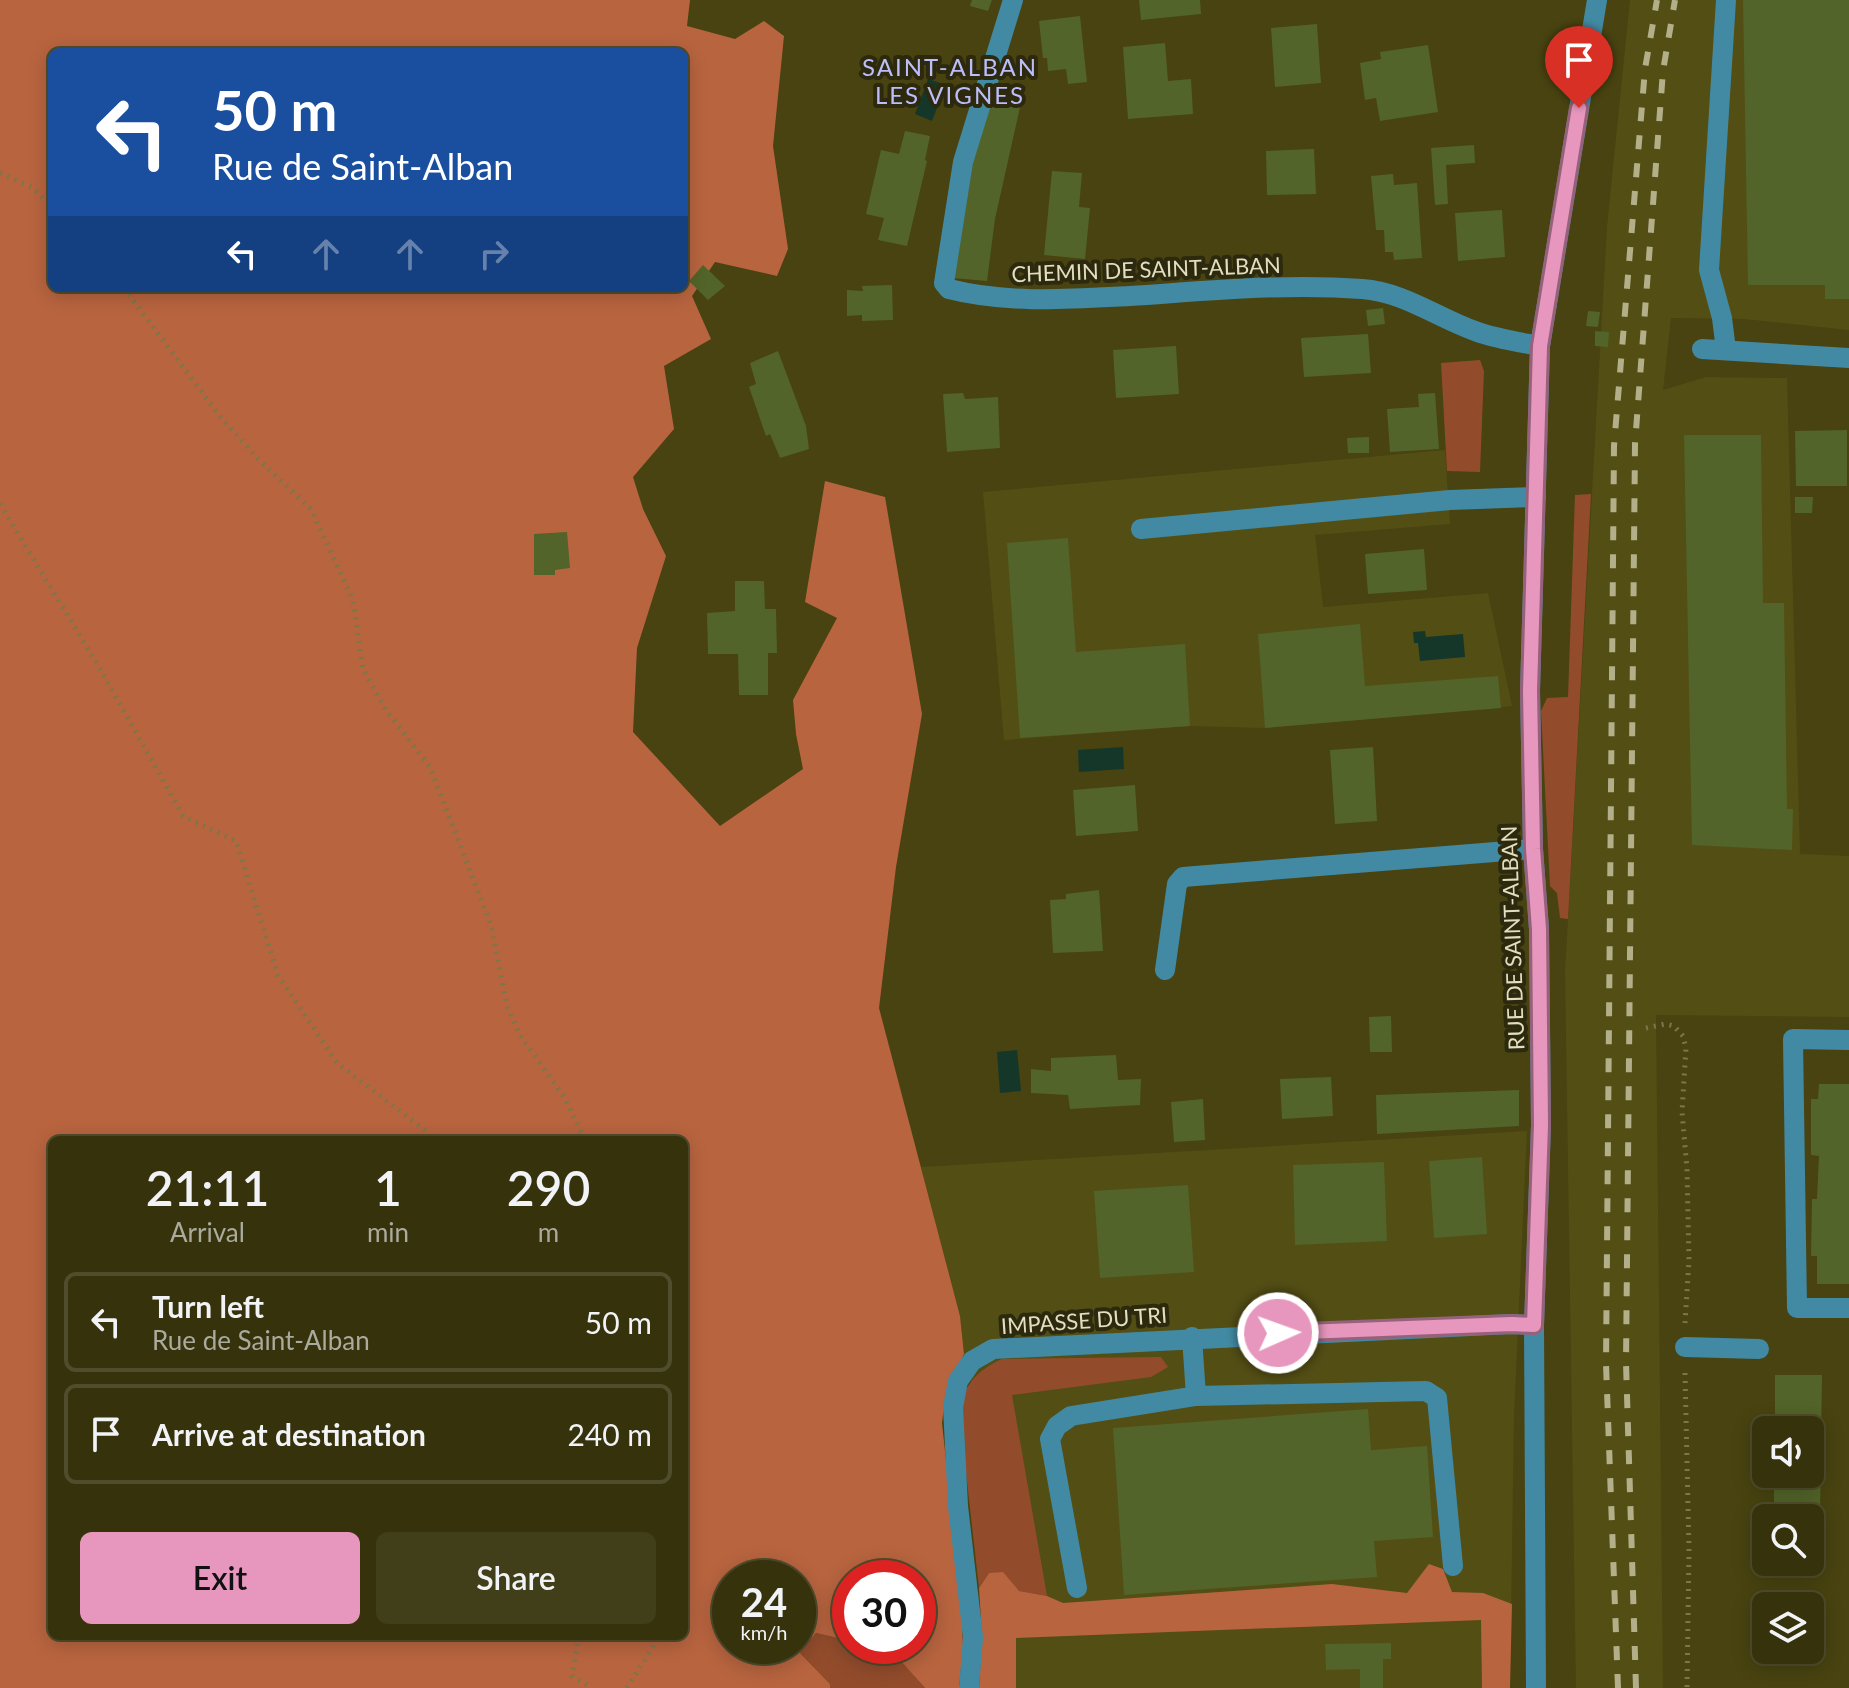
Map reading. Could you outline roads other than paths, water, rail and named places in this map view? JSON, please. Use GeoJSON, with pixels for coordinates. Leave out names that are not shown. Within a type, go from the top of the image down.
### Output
{"type":"FeatureCollection","features":[{"type":"Feature","properties":{"kind":"street","name":"CHEMIN DE SAINT-ALBAN"},"geometry":{"type":"LineString","coordinates":[[1013,0],[963,162],[944,283],[949,289],[1001,299],[1080,299],[1259,287],[1363,289],[1415,302],[1475,331],[1540,346]]}},
{"type":"Feature","properties":{"kind":"street","name":"RUE DE SAINT-ALBAN"},"geometry":{"type":"LineString","coordinates":[[1536,1688],[1534,1325],[1541,1110],[1539,929],[1533,849],[1530,691],[1540,346],[1597,0]]}},
{"type":"Feature","properties":{"kind":"street"},"geometry":{"type":"LineString","coordinates":[[1726,0],[1709,270],[1722,318],[1726,350]]}},
{"type":"Feature","properties":{"kind":"street"},"geometry":{"type":"LineString","coordinates":[[1702,349],[1849,358]]}},
{"type":"Feature","properties":{"kind":"street"},"geometry":{"type":"LineString","coordinates":[[1141,529],[1450,500],[1536,497]]}},
{"type":"Feature","properties":{"kind":"street"},"geometry":{"type":"LineString","coordinates":[[1165,970],[1177,884],[1183,877],[1533,849]]}},
{"type":"Feature","properties":{"kind":"street"},"geometry":{"type":"LineString","coordinates":[[1849,1040],[1793,1039],[1797,1308],[1849,1308]]}},
{"type":"Feature","properties":{"kind":"street","name":"IMPASSE DU TRI"},"geometry":{"type":"LineString","coordinates":[[969,1688],[973,1637],[958,1506],[953,1407],[958,1381],[972,1361],[993,1349],[1192,1337],[1534,1325]]}},
{"type":"Feature","properties":{"kind":"street"},"geometry":{"type":"LineString","coordinates":[[1192,1337],[1196,1396]]}},
{"type":"Feature","properties":{"kind":"street"},"geometry":{"type":"LineString","coordinates":[[1685,1347],[1759,1349]]}},
{"type":"Feature","properties":{"kind":"street"},"geometry":{"type":"LineString","coordinates":[[1077,1588],[1050,1439],[1057,1426],[1071,1416],[1196,1396],[1426,1391],[1437,1398],[1453,1566]]}},
{"type":"Feature","properties":{"kind":"railway"},"geometry":{"type":"LineString","coordinates":[[1618,1688],[1606,1364],[1614,446],[1645,69],[1657,0]]}},
{"type":"Feature","properties":{"kind":"railway"},"geometry":{"type":"LineString","coordinates":[[1636,1688],[1626,1363],[1635,444],[1663,71],[1675,0]]}},
{"type":"Feature","properties":{"kind":"district","name":"SAINT-ALBAN LES VIGNES"},"geometry":{"type":"Point","coordinates":[950,80]}}]}
